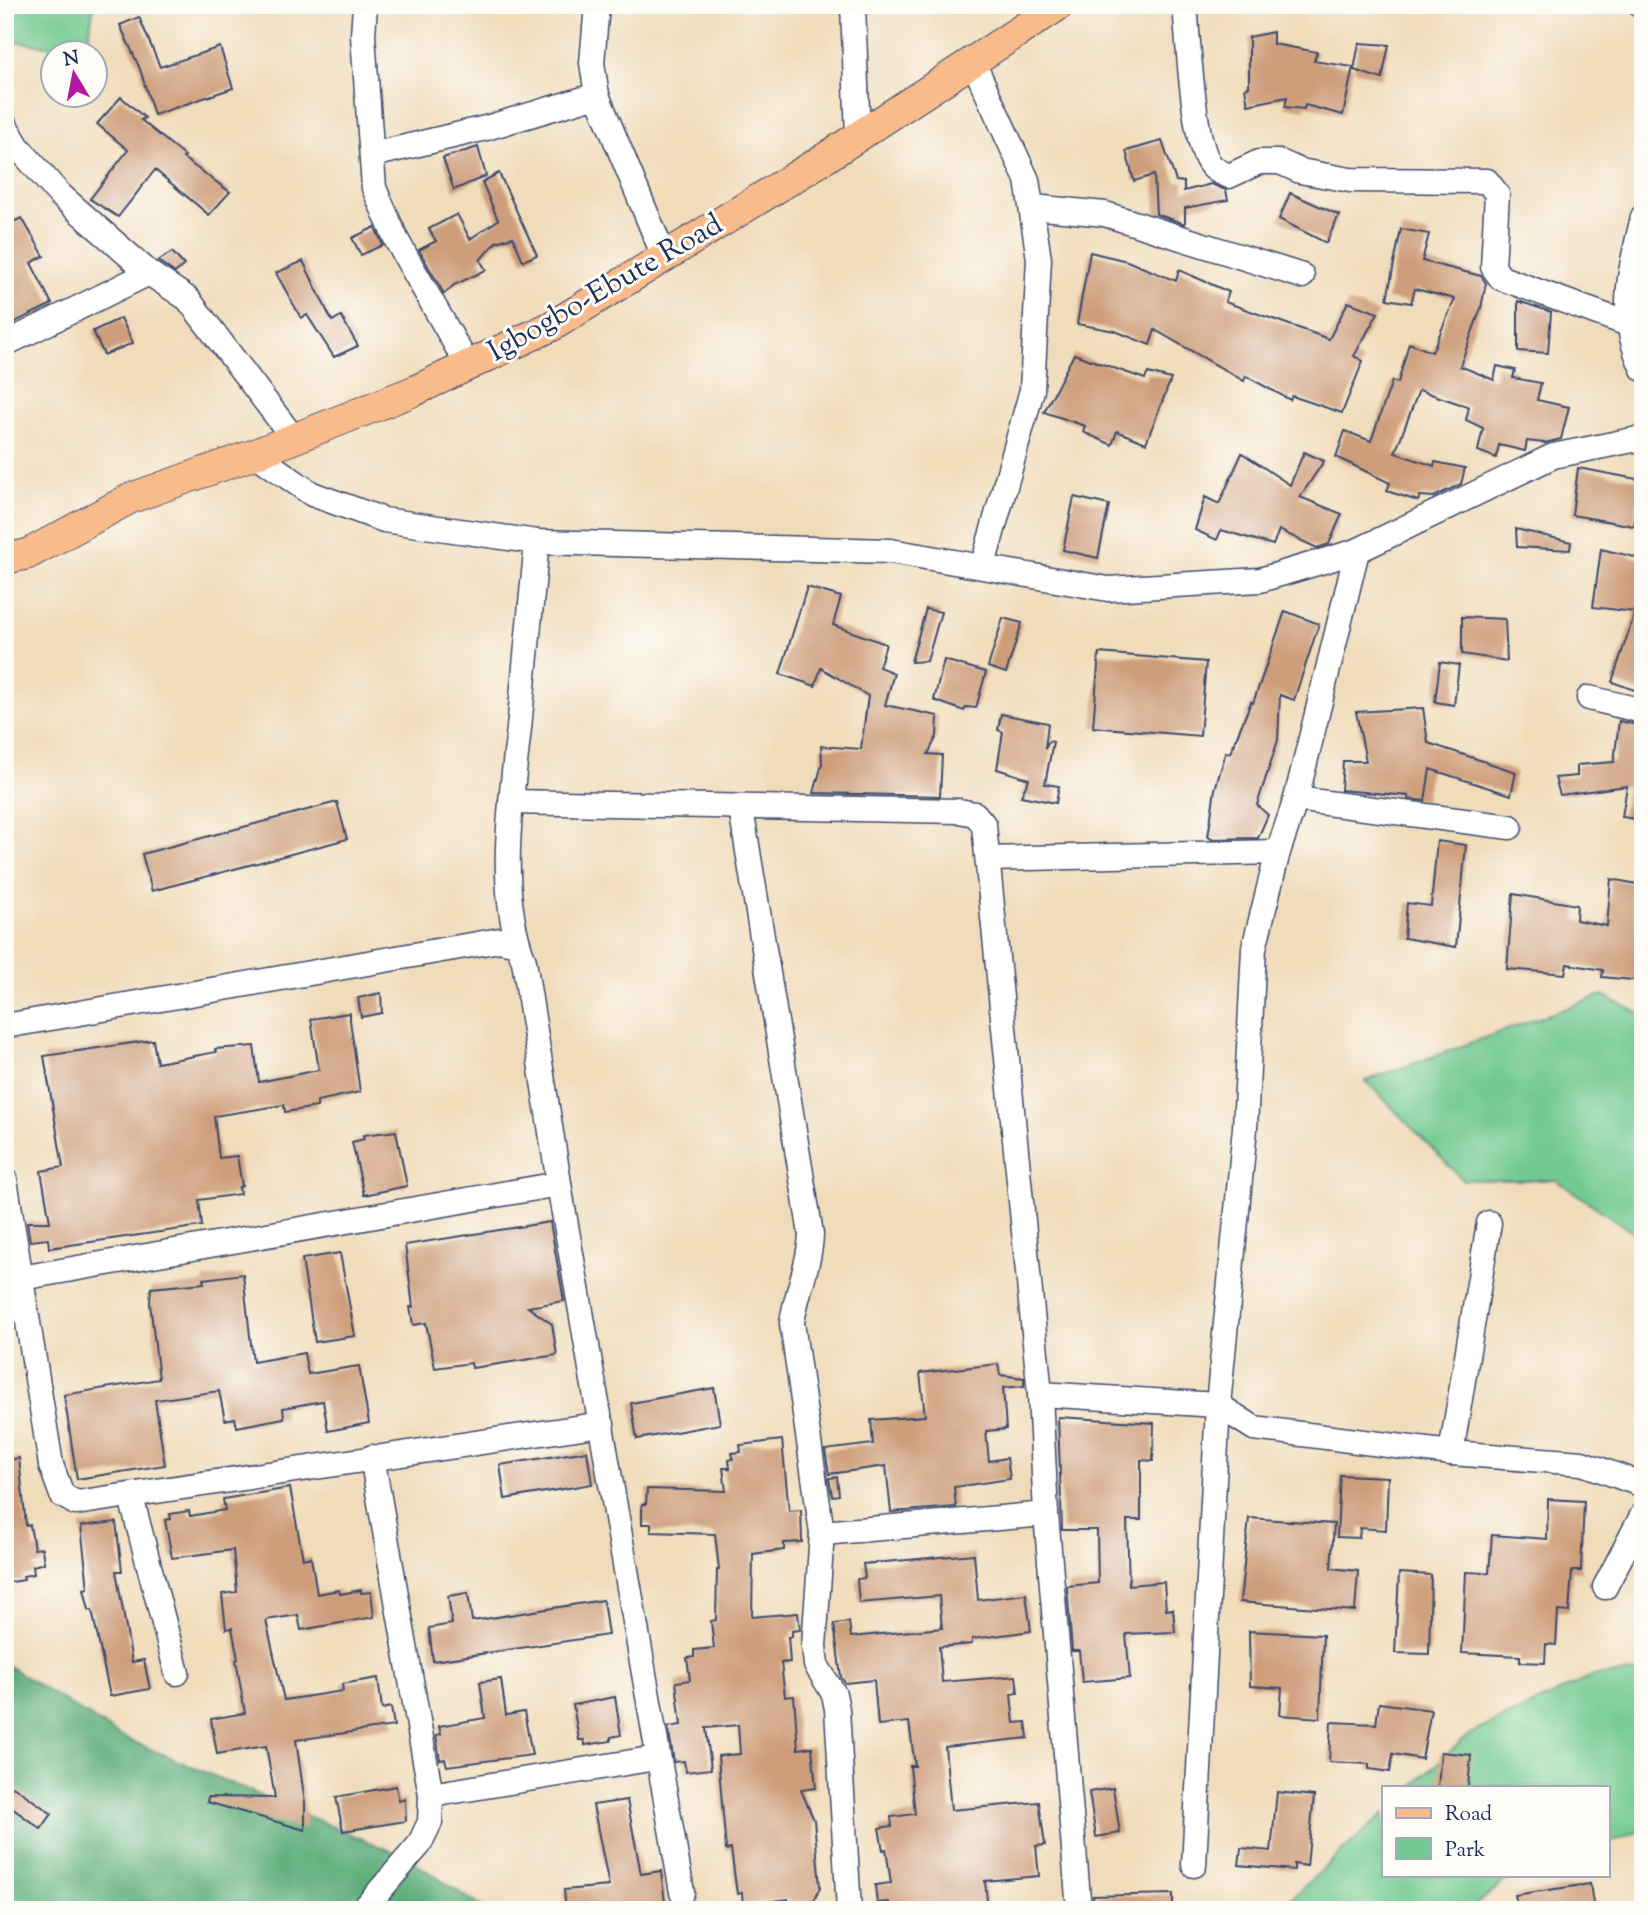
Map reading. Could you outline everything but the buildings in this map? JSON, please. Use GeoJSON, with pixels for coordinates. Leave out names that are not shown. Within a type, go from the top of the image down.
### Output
{"type":"FeatureCollection","features":[{"type":"Feature","properties":{"kind":"main road","name":"Igbogbo-Ebute Road"},"geometry":{"type":"LineString","coordinates":[[5,559],[28,554],[131,498],[294,439],[468,366],[552,326],[665,259],[859,137],[1059,5]]}},
{"type":"Feature","properties":{"kind":"street"},"geometry":{"type":"LineString","coordinates":[[365,5],[363,36],[374,188],[380,207],[468,366]]}},
{"type":"Feature","properties":{"kind":"street"},"geometry":{"type":"LineString","coordinates":[[597,5],[592,63],[597,94],[665,259]]}},
{"type":"Feature","properties":{"kind":"street"},"geometry":{"type":"LineString","coordinates":[[853,5],[859,137]]}},
{"type":"Feature","properties":{"kind":"street"},"geometry":{"type":"LineString","coordinates":[[1185,5],[1198,124],[1206,159],[1216,171],[1229,176],[1259,162],[1280,162],[1300,171],[1350,180],[1487,181],[1497,194],[1493,267],[1501,278],[1628,324]]}},
{"type":"Feature","properties":{"kind":"street"},"geometry":{"type":"LineString","coordinates":[[973,62],[1027,180],[1039,259],[1032,390],[983,565]]}},
{"type":"Feature","properties":{"kind":"street"},"geometry":{"type":"LineString","coordinates":[[372,155],[486,128],[597,94]]}},
{"type":"Feature","properties":{"kind":"street"},"geometry":{"type":"LineString","coordinates":[[5,125],[18,147],[59,194],[149,273],[188,299],[294,439]]}},
{"type":"Feature","properties":{"kind":"street"},"geometry":{"type":"LineString","coordinates":[[1033,207],[1105,214],[1302,276]]}},
{"type":"Feature","properties":{"kind":"street"},"geometry":{"type":"LineString","coordinates":[[1643,217],[1626,291],[1628,324],[1643,369]]}},
{"type":"Feature","properties":{"kind":"street"},"geometry":{"type":"LineString","coordinates":[[5,344],[149,273]]}},
{"type":"Feature","properties":{"kind":"street"},"geometry":{"type":"LineString","coordinates":[[255,454],[313,494],[384,520],[537,542],[891,551],[1108,589],[1260,580],[1357,551],[1553,456],[1643,438]]}},
{"type":"Feature","properties":{"kind":"street"},"geometry":{"type":"LineString","coordinates":[[537,542],[511,802],[508,874],[517,944],[524,961],[656,1758],[682,1892]]}},
{"type":"Feature","properties":{"kind":"street"},"geometry":{"type":"LineString","coordinates":[[1194,1865],[1218,1405],[1245,1128],[1254,948],[1278,852],[1296,799],[1357,551]]}},
{"type":"Feature","properties":{"kind":"street"},"geometry":{"type":"LineString","coordinates":[[1589,698],[1643,711]]}},
{"type":"Feature","properties":{"kind":"street"},"geometry":{"type":"LineString","coordinates":[[1296,799],[1510,827]]}},
{"type":"Feature","properties":{"kind":"street"},"geometry":{"type":"LineString","coordinates":[[511,802],[741,809],[960,811],[975,814],[984,825],[1040,1394],[1046,1514],[1079,1910]]}},
{"type":"Feature","properties":{"kind":"street"},"geometry":{"type":"LineString","coordinates":[[741,809],[811,1234],[810,1260],[795,1302],[792,1323],[822,1533],[814,1647],[816,1665],[834,1694],[837,1710],[849,1910]]}},
{"type":"Feature","properties":{"kind":"street"},"geometry":{"type":"LineString","coordinates":[[989,859],[1278,852]]}},
{"type":"Feature","properties":{"kind":"street"},"geometry":{"type":"LineString","coordinates":[[5,1026],[500,940],[517,944]]}},
{"type":"Feature","properties":{"kind":"street"},"geometry":{"type":"LineString","coordinates":[[5,1180],[9,1230],[21,1278],[51,1465],[62,1495],[76,1503],[131,1497],[372,1457],[602,1424]]}},
{"type":"Feature","properties":{"kind":"street"},"geometry":{"type":"LineString","coordinates":[[21,1278],[559,1184]]}},
{"type":"Feature","properties":{"kind":"street"},"geometry":{"type":"LineString","coordinates":[[1451,1453],[1489,1223]]}},
{"type":"Feature","properties":{"kind":"street"},"geometry":{"type":"LineString","coordinates":[[1040,1394],[1218,1405],[1254,1428],[1451,1453],[1582,1463],[1643,1485]]}},
{"type":"Feature","properties":{"kind":"street"},"geometry":{"type":"LineString","coordinates":[[363,1910],[419,1845],[430,1822],[432,1795],[372,1457]]}},
{"type":"Feature","properties":{"kind":"street"},"geometry":{"type":"LineString","coordinates":[[131,1497],[177,1673]]}},
{"type":"Feature","properties":{"kind":"street"},"geometry":{"type":"LineString","coordinates":[[822,1533],[1046,1514]]}},
{"type":"Feature","properties":{"kind":"street"},"geometry":{"type":"LineString","coordinates":[[1605,1587],[1643,1514]]}},
{"type":"Feature","properties":{"kind":"street"},"geometry":{"type":"LineString","coordinates":[[432,1795],[656,1758]]}},
{"type":"Feature","properties":{"kind":"green space"},"geometry":{"type":"Polygon","coordinates":[[[5,5],[94,5],[88,38],[38,38],[38,45],[5,40],[5,5]]]}},
{"type":"Feature","properties":{"kind":"green space"},"geometry":{"type":"Polygon","coordinates":[[[1602,995],[1643,1015],[1643,1239],[1556,1180],[1463,1180],[1366,1081],[1602,995]]]}},
{"type":"Feature","properties":{"kind":"green space"},"geometry":{"type":"Polygon","coordinates":[[[5,1664],[122,1737],[407,1858],[487,1910],[21,1910],[5,1901],[5,1664]]]}},
{"type":"Feature","properties":{"kind":"green space"},"geometry":{"type":"Polygon","coordinates":[[[1643,1673],[1643,1830],[1610,1842],[1610,1786],[1413,1786],[1468,1735],[1595,1675],[1643,1673]]]}},
{"type":"Feature","properties":{"kind":"green space"},"geometry":{"type":"Polygon","coordinates":[[[1382,1815],[1382,1876],[1520,1876],[1501,1883],[1471,1910],[1270,1910],[1285,1904],[1382,1815]]]}}]}
